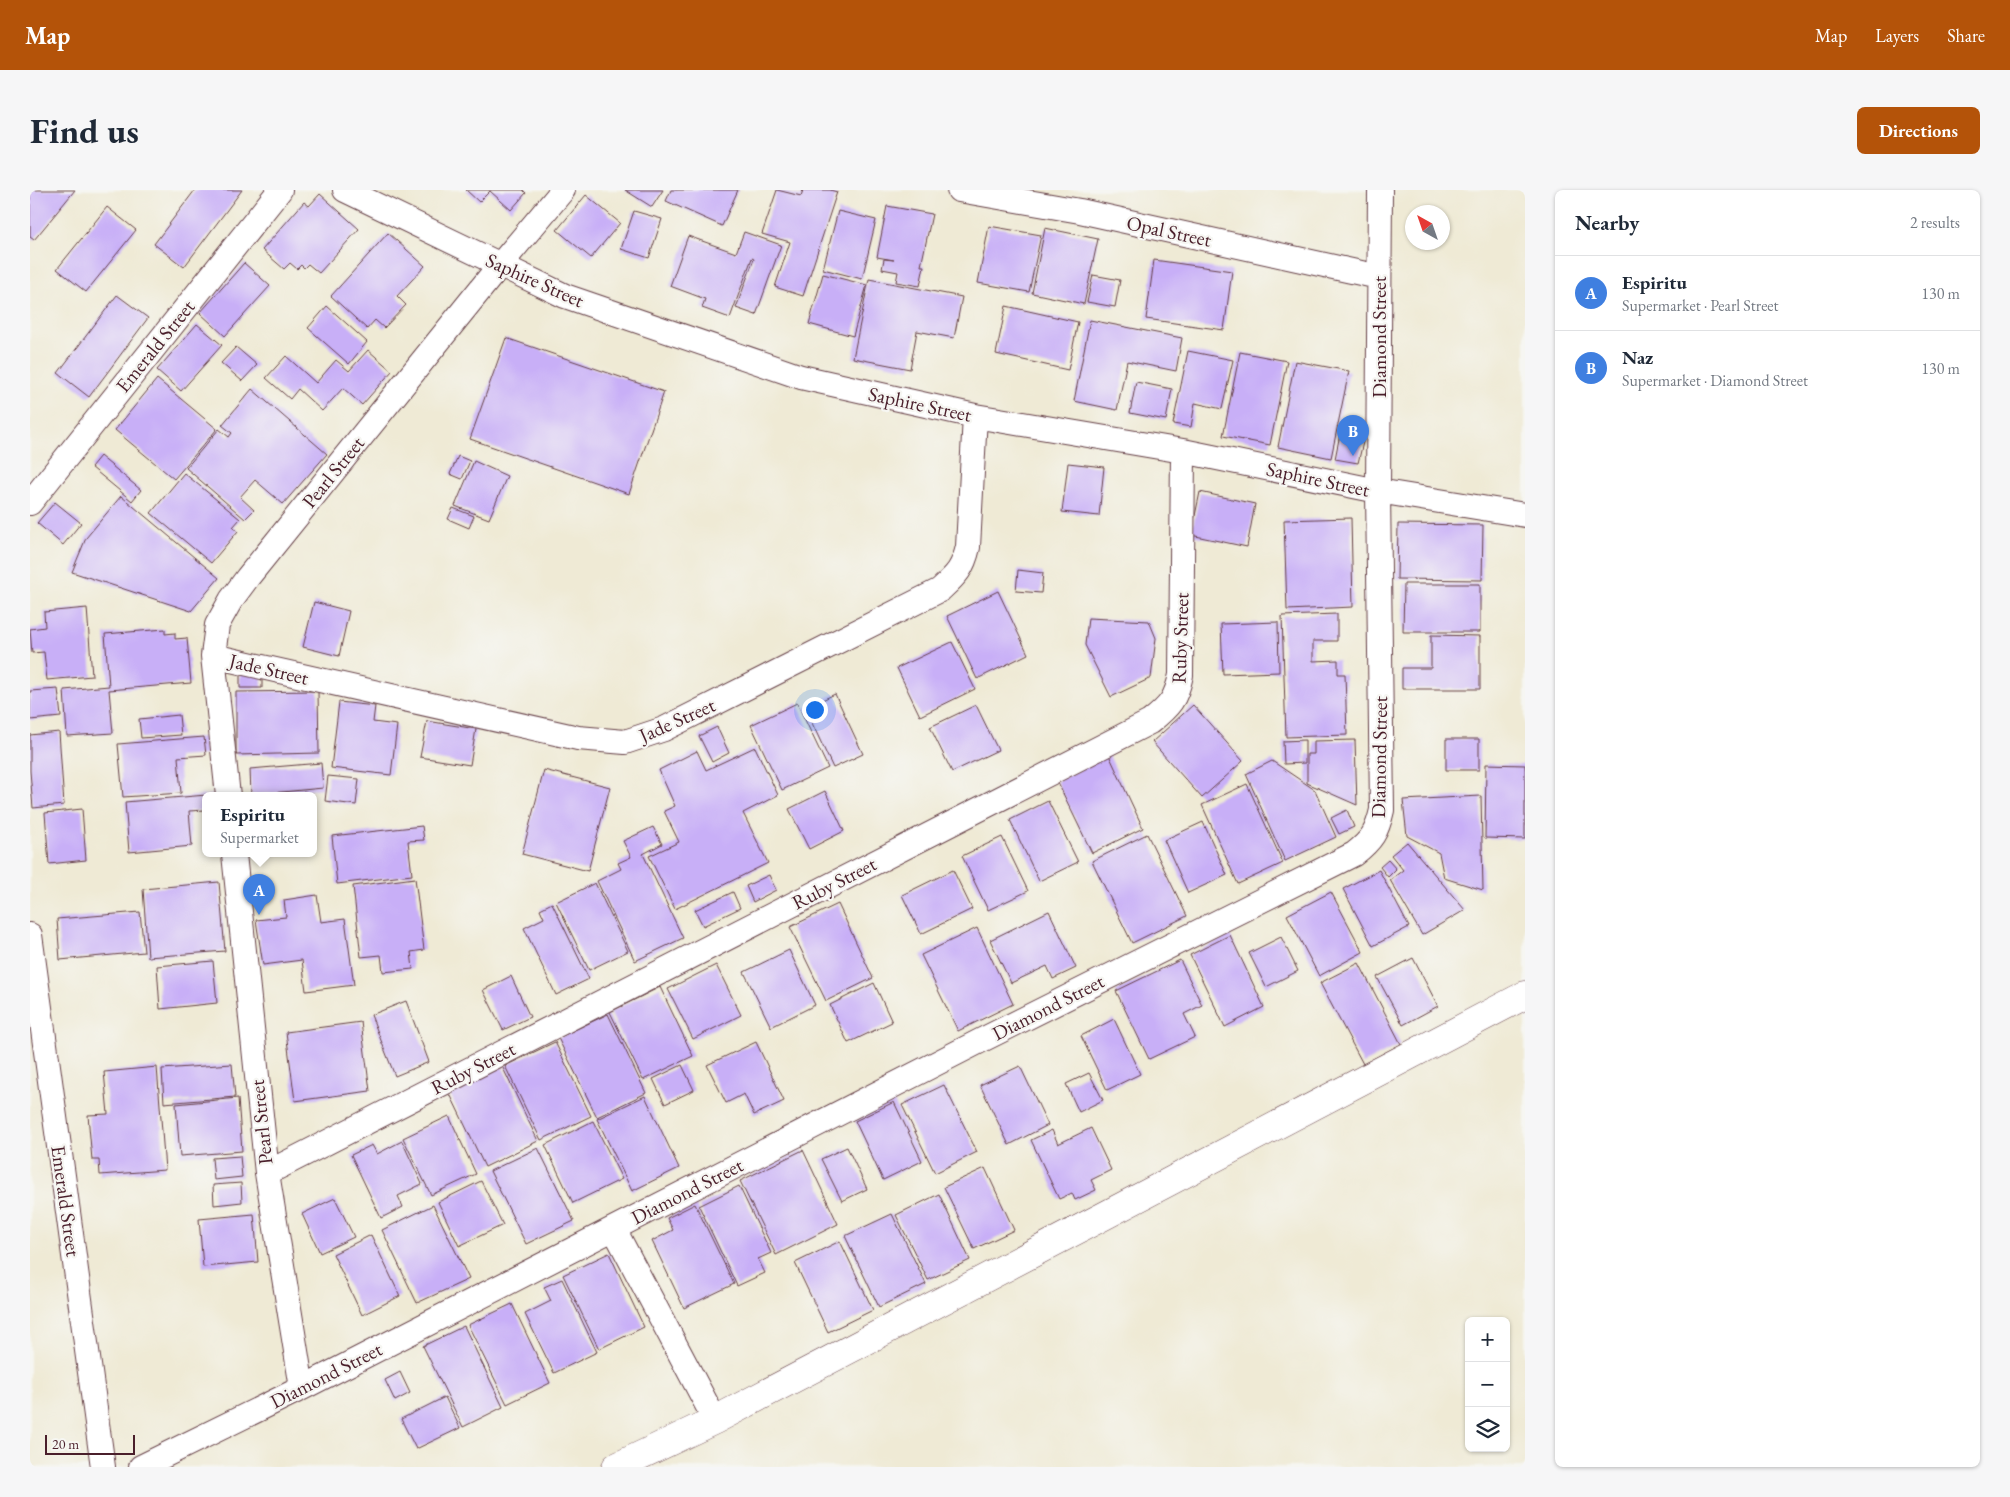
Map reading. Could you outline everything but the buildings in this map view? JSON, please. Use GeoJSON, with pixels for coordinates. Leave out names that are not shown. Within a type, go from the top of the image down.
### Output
{"type":"FeatureCollection","features":[{"type":"Feature","properties":{"kind":"street","name":"Emerald Street"},"geometry":{"type":"LineString","coordinates":[[30,503],[280,190]]}},
{"type":"Feature","properties":{"kind":"street","name":"Saphire Street"},"geometry":{"type":"LineString","coordinates":[[345,190],[565,296],[801,377],[975,416],[1183,451],[1378,491],[1525,516]]}},
{"type":"Feature","properties":{"kind":"street","name":"Pearl Street"},"geometry":{"type":"LineString","coordinates":[[228,792],[213,656],[217,625],[231,600],[500,265],[563,190]]}},
{"type":"Feature","properties":{"kind":"street","name":"Opal Street"},"geometry":{"type":"LineString","coordinates":[[959,190],[1080,212],[1379,277]]}},
{"type":"Feature","properties":{"kind":"street","name":"Diamond Street"},"geometry":{"type":"LineString","coordinates":[[141,1467],[302,1388],[982,1040],[1354,854],[1368,843],[1378,828],[1382,810],[1378,491],[1380,190]]}},
{"type":"Feature","properties":{"kind":"street","name":"Jade Street"},"geometry":{"type":"LineString","coordinates":[[213,656],[578,738],[625,742],[664,729],[940,590],[954,577],[964,562],[968,547],[975,416]]}},
{"type":"Feature","properties":{"kind":"street","name":"Ruby Street"},"geometry":{"type":"LineString","coordinates":[[267,1173],[1150,722],[1164,711],[1178,693],[1181,675],[1183,451]]}},
{"type":"Feature","properties":{"kind":"street","name":"Pearl Street"},"geometry":{"type":"LineString","coordinates":[[234,857],[267,1173],[302,1388]]}},
{"type":"Feature","properties":{"kind":"street","name":"Emerald Street"},"geometry":{"type":"LineString","coordinates":[[30,935],[103,1467]]}},
{"type":"Feature","properties":{"kind":"street"},"geometry":{"type":"LineString","coordinates":[[616,1467],[714,1420],[1525,995]]}},
{"type":"Feature","properties":{"kind":"street"},"geometry":{"type":"LineString","coordinates":[[614,1229],[714,1420]]}},
{"type":"Feature","properties":{"kind":"place","name":"Naz"},"geometry":{"type":"Point","coordinates":[1353,456]}},
{"type":"Feature","properties":{"kind":"place","name":"Espiritu"},"geometry":{"type":"Point","coordinates":[259,915]}}]}
